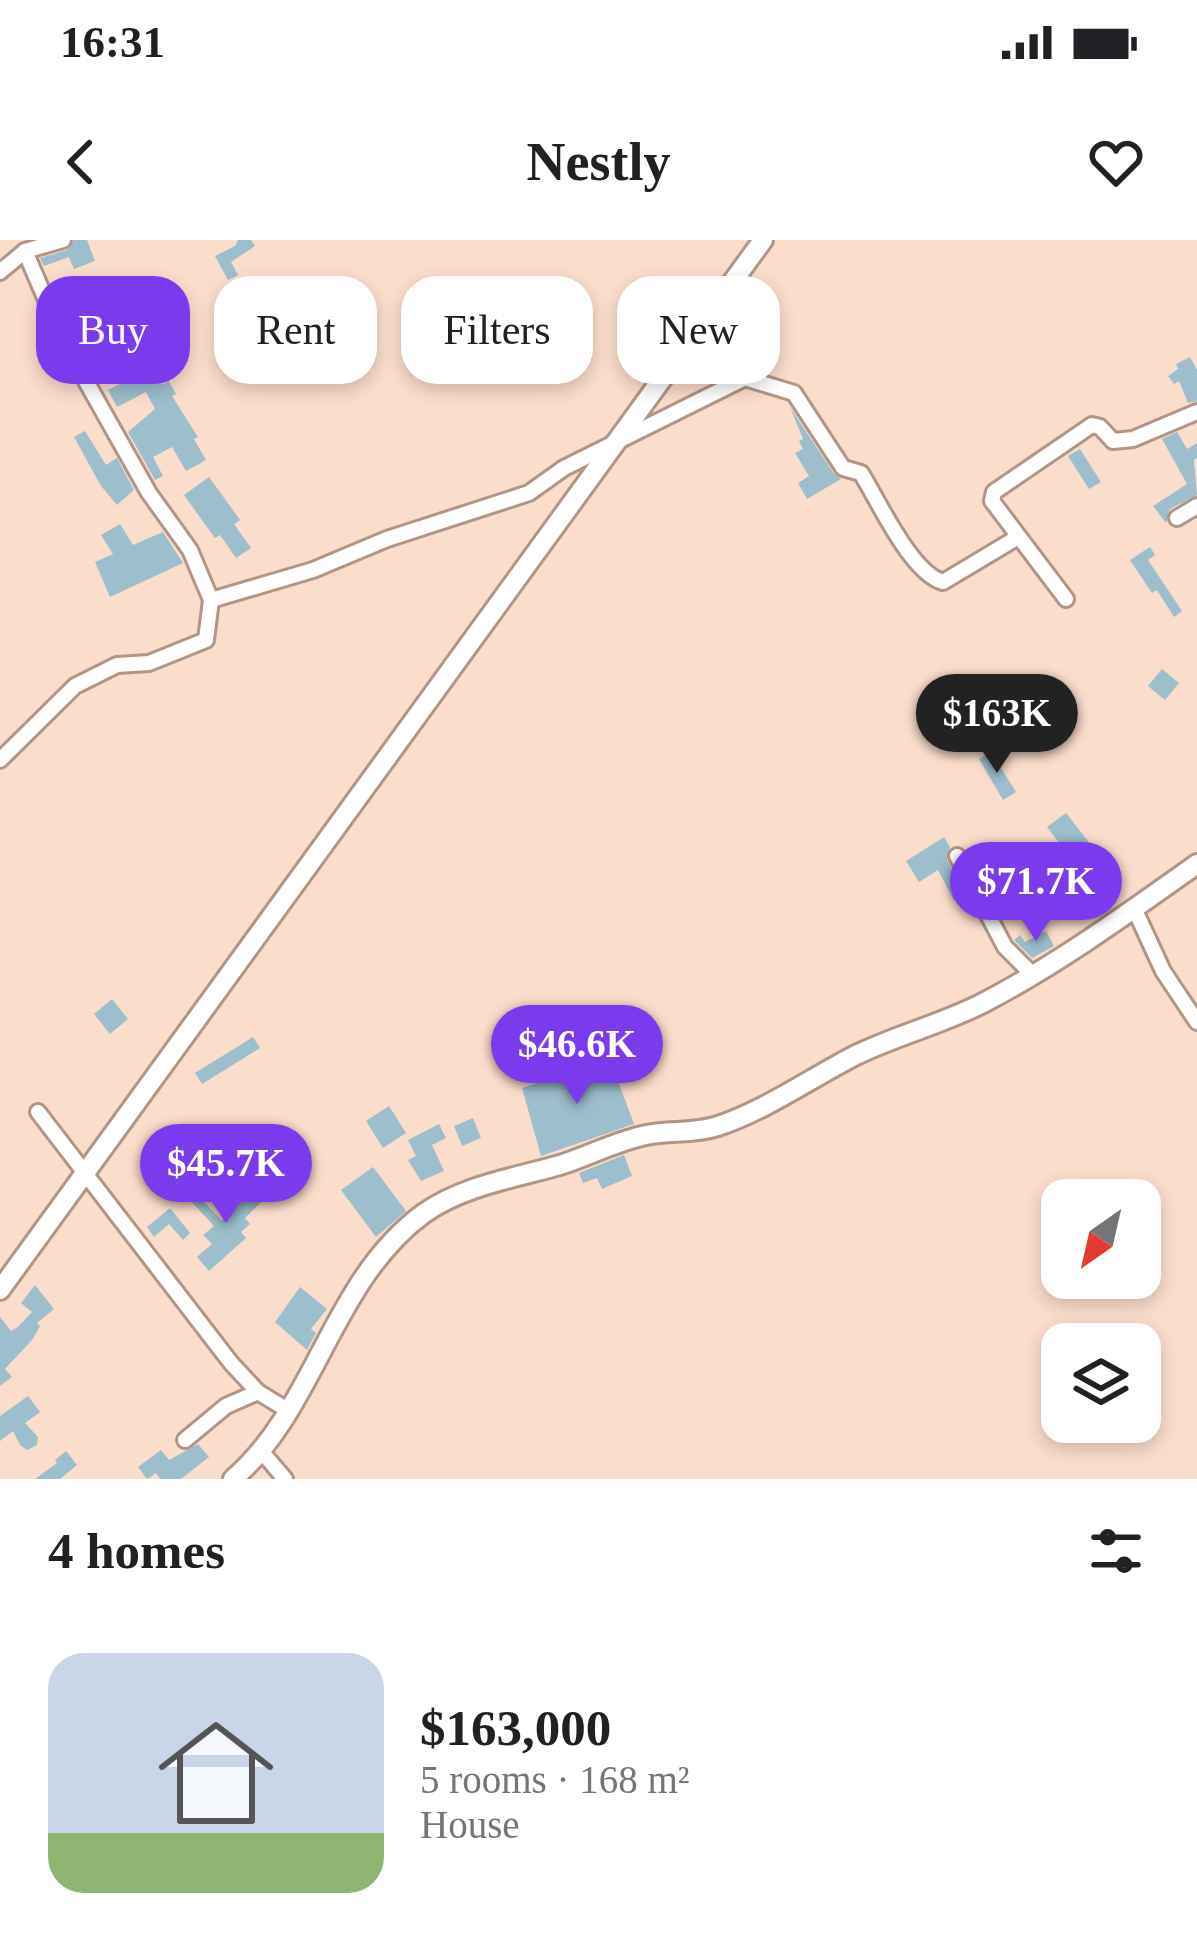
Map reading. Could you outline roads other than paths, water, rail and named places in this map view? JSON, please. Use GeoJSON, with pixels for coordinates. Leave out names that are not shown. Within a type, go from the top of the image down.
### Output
{"type":"FeatureCollection","features":[{"type":"Feature","properties":{"kind":"street"},"geometry":{"type":"LineString","coordinates":[[0,272],[25,251],[63,240]]}},
{"type":"Feature","properties":{"kind":"street"},"geometry":{"type":"LineString","coordinates":[[0,1277],[763,240]]}},
{"type":"Feature","properties":{"kind":"street"},"geometry":{"type":"LineString","coordinates":[[0,760],[75,686],[118,665],[149,663],[206,640],[211,600],[190,550],[149,493],[64,342],[25,251]]}},
{"type":"Feature","properties":{"kind":"street"},"geometry":{"type":"LineString","coordinates":[[211,600],[314,570],[387,538],[529,493],[564,468],[746,378],[794,393],[843,468],[861,473],[914,559],[931,578],[943,582],[1018,537]]}},
{"type":"Feature","properties":{"kind":"street"},"geometry":{"type":"LineString","coordinates":[[1066,598],[992,501],[999,487],[1093,425],[1113,441],[1133,440],[1197,412]]}},
{"type":"Feature","properties":{"kind":"street"},"geometry":{"type":"LineString","coordinates":[[1178,518],[1197,506]]}},
{"type":"Feature","properties":{"kind":"street"},"geometry":{"type":"LineString","coordinates":[[957,856],[1005,947],[1033,975]]}},
{"type":"Feature","properties":{"kind":"street"},"geometry":{"type":"LineString","coordinates":[[233,1479],[262,1452],[289,1411],[333,1323],[366,1276],[406,1229],[439,1205],[486,1185],[644,1135],[693,1133],[724,1124],[863,1052],[981,1004],[1033,975],[1197,864]]}},
{"type":"Feature","properties":{"kind":"street"},"geometry":{"type":"LineString","coordinates":[[1134,908],[1163,971],[1197,1022]]}},
{"type":"Feature","properties":{"kind":"street"},"geometry":{"type":"LineString","coordinates":[[38,1112],[258,1392],[289,1411]]}},
{"type":"Feature","properties":{"kind":"street"},"geometry":{"type":"LineString","coordinates":[[0,1290],[83,1169]]}},
{"type":"Feature","properties":{"kind":"street"},"geometry":{"type":"LineString","coordinates":[[185,1440],[226,1406],[258,1392]]}},
{"type":"Feature","properties":{"kind":"street"},"geometry":{"type":"LineString","coordinates":[[262,1452],[284,1479]]}}]}
